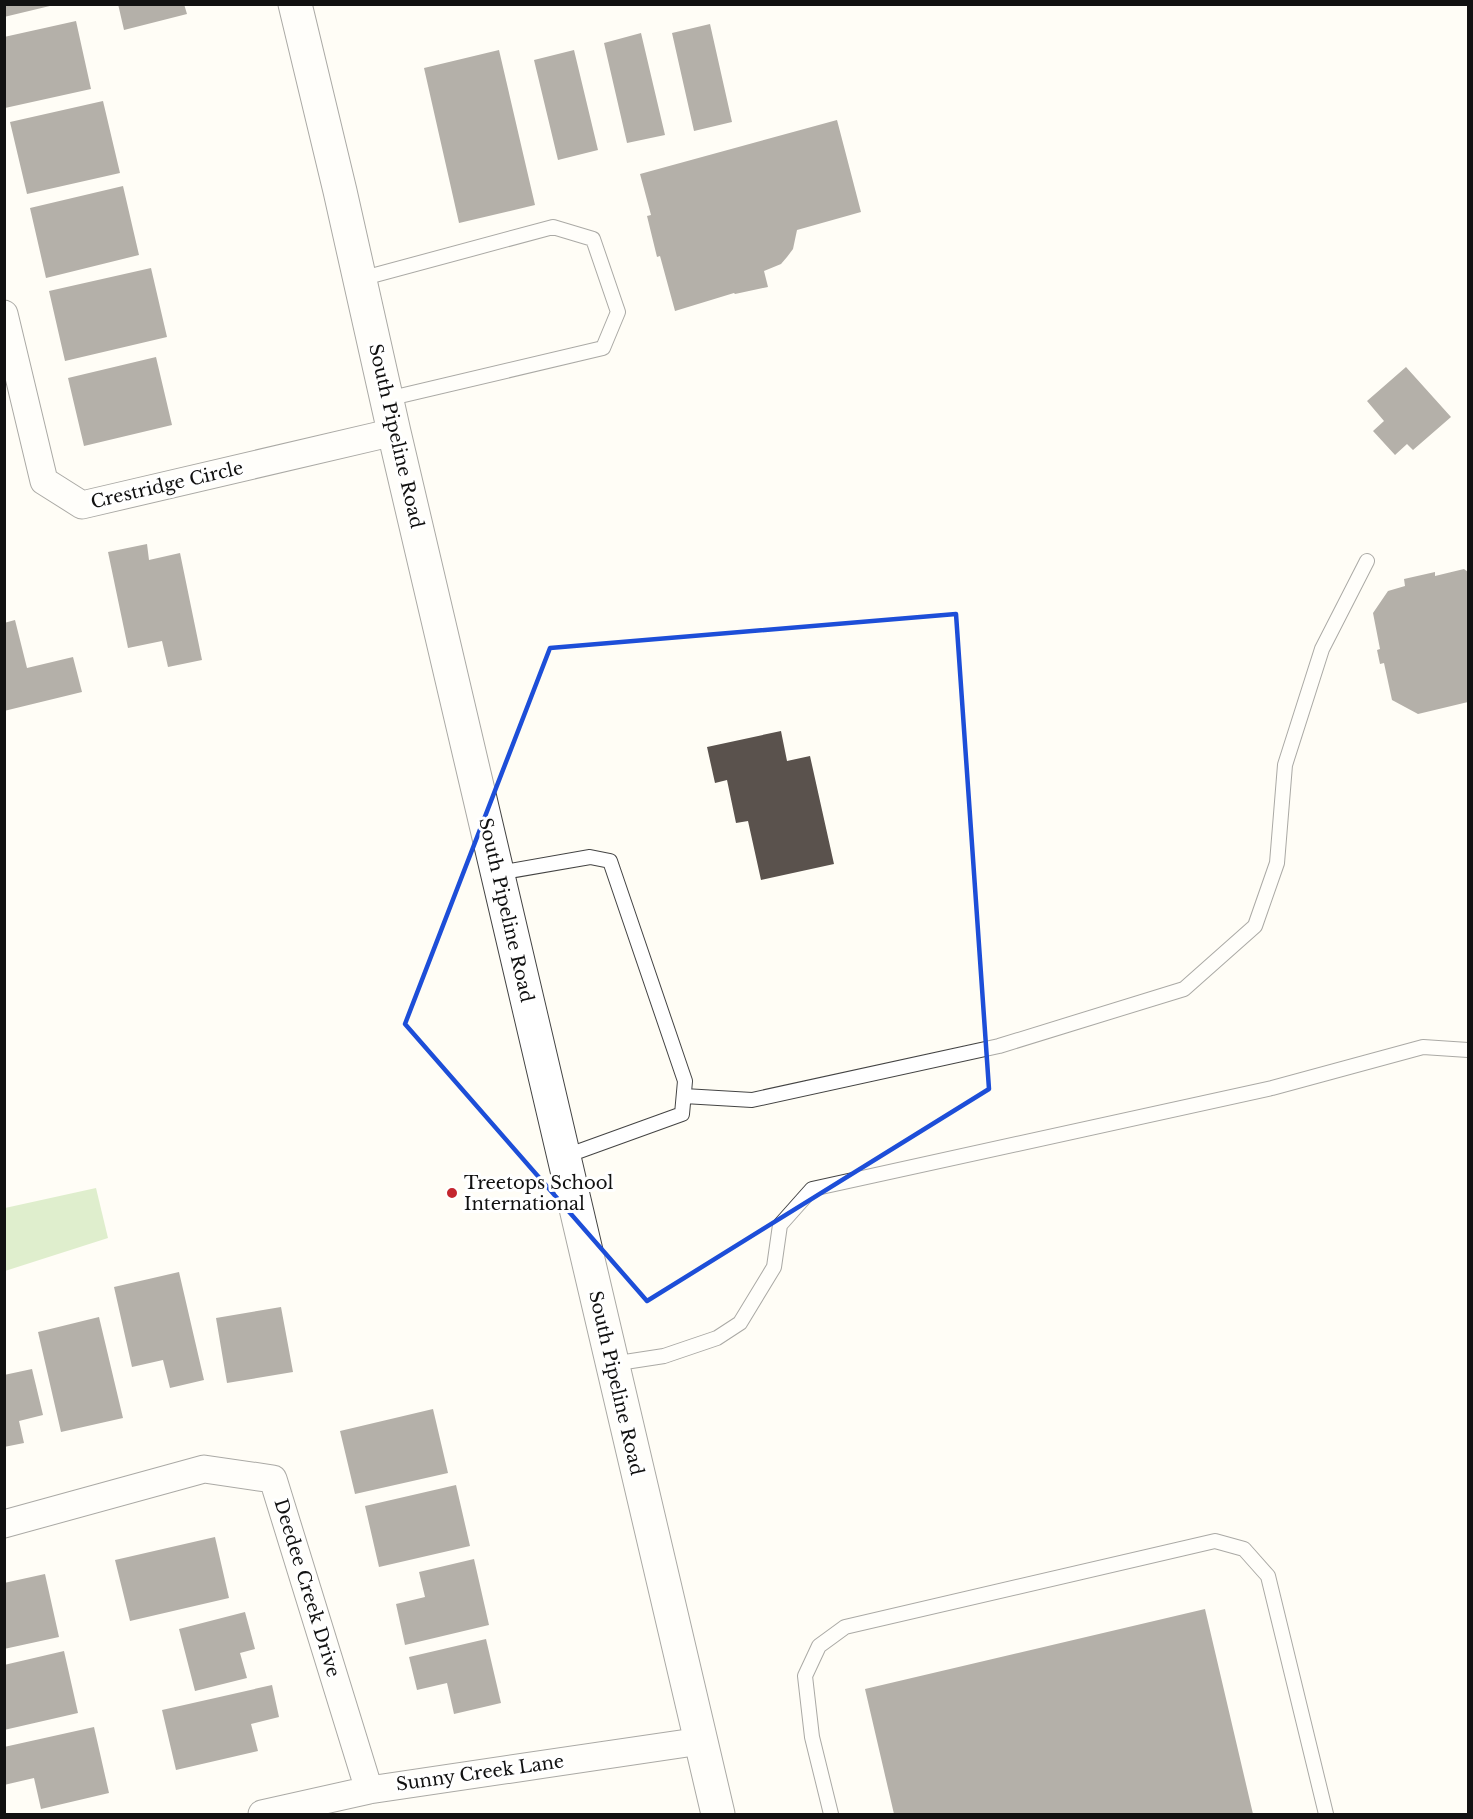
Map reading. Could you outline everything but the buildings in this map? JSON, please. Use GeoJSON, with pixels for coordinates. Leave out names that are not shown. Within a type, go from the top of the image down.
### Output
{"type":"FeatureCollection","features":[{"type":"Feature","properties":{"kind":"street","name":"South Pipeline Road"},"geometry":{"type":"LineString","coordinates":[[295,4],[718,1815]]}},
{"type":"Feature","properties":{"kind":"street","name":"Crestridge Circle"},"geometry":{"type":"LineString","coordinates":[[4,314],[44,481],[82,505],[394,432]]}},
{"type":"Feature","properties":{"kind":"street","name":"Deedee Creek Drive"},"geometry":{"type":"LineString","coordinates":[[4,1524],[204,1469],[273,1479],[369,1790]]}},
{"type":"Feature","properties":{"kind":"street","name":"Sunny Creek Lane"},"geometry":{"type":"LineString","coordinates":[[262,1815],[369,1790],[701,1741]]}},
{"type":"Feature","properties":{"kind":"lane"},"geometry":{"type":"LineString","coordinates":[[360,279],[553,227],[593,238],[618,312],[603,348],[387,399]]}},
{"type":"Feature","properties":{"kind":"lane"},"geometry":{"type":"LineString","coordinates":[[684,1096],[752,1100],[763,1098],[999,1046],[1184,989],[1255,926],[1277,862],[1285,765],[1322,649],[1367,561]]}},
{"type":"Feature","properties":{"kind":"lane"},"geometry":{"type":"LineString","coordinates":[[498,873],[590,857],[610,861],[685,1081],[682,1114],[563,1157]]}},
{"type":"Feature","properties":{"kind":"lane"},"geometry":{"type":"LineString","coordinates":[[612,1364],[664,1356],[717,1338],[740,1323],[774,1267],[780,1225],[812,1189],[1272,1088],[1423,1047],[1468,1050]]}},
{"type":"Feature","properties":{"kind":"lane"},"geometry":{"type":"LineString","coordinates":[[831,1815],[812,1737],[806,1676],[819,1646],[845,1627],[1215,1541],[1244,1549],[1268,1576],[1326,1815]]}},
{"type":"Feature","properties":{"kind":"highlighted area"},"geometry":{"type":"Polygon","coordinates":[[[956,614],[989,1089],[647,1301],[405,1024],[550,648],[956,614]]]}},
{"type":"Feature","properties":{"kind":"green space"},"geometry":{"type":"Polygon","coordinates":[[[96,1188],[108,1238],[5,1271],[5,1208],[96,1188]]]}},
{"type":"Feature","properties":{"kind":"place","name":"Treetops School International"},"geometry":{"type":"Point","coordinates":[452,1193]}}]}
